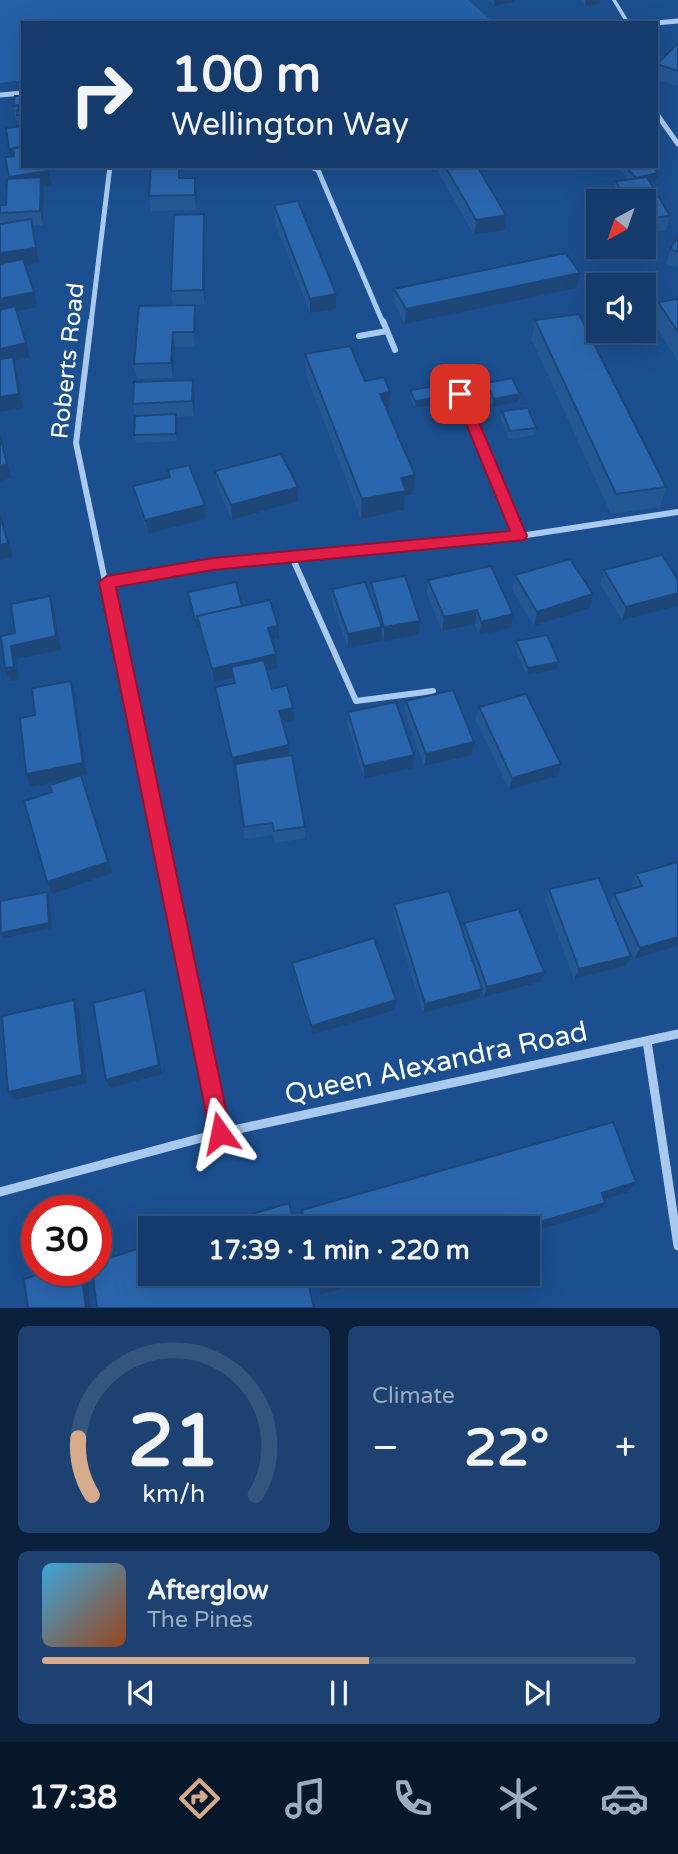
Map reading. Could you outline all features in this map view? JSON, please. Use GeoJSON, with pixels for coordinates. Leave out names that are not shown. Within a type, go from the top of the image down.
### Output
{"type":"FeatureCollection","features":[{"type":"Feature","properties":{"kind":"street"},"geometry":{"type":"LineString","coordinates":[[658,23],[678,21]]}},
{"type":"Feature","properties":{"kind":"street"},"geometry":{"type":"LineString","coordinates":[[0,95],[21,93]]}},
{"type":"Feature","properties":{"kind":"street"},"geometry":{"type":"LineString","coordinates":[[658,116],[678,144]]}},
{"type":"Feature","properties":{"kind":"street","name":"Roberts Road"},"geometry":{"type":"LineString","coordinates":[[110,168],[76,443],[220,1133]]}},
{"type":"Feature","properties":{"kind":"street"},"geometry":{"type":"LineString","coordinates":[[313,168],[318,170],[395,350]]}},
{"type":"Feature","properties":{"kind":"street"},"geometry":{"type":"LineString","coordinates":[[359,336],[387,331]]}},
{"type":"Feature","properties":{"kind":"street"},"geometry":{"type":"LineString","coordinates":[[451,370],[520,536]]}},
{"type":"Feature","properties":{"kind":"street"},"geometry":{"type":"LineString","coordinates":[[107,582],[213,564],[520,536],[678,512]]}},
{"type":"Feature","properties":{"kind":"street"},"geometry":{"type":"LineString","coordinates":[[292,557],[356,701],[433,691]]}},
{"type":"Feature","properties":{"kind":"street","name":"Queen Alexandra Road"},"geometry":{"type":"LineString","coordinates":[[0,1192],[220,1133],[678,1034]]}},
{"type":"Feature","properties":{"kind":"street"},"geometry":{"type":"LineString","coordinates":[[647,1041],[678,1246]]}},
{"type":"Feature","properties":{"kind":"lane"},"geometry":{"type":"LineString","coordinates":[[614,0],[627,21]]}},
{"type":"Feature","properties":{"kind":"shaded area"},"geometry":{"type":"Polygon","coordinates":[[[0,0],[468,0],[492,21],[21,21],[21,80],[0,83],[0,0]]]}},
{"type":"Feature","properties":{"kind":"building"},"geometry":{"type":"Polygon","coordinates":[[[678,43],[678,71],[658,63],[678,43]]]}},
{"type":"Feature","properties":{"kind":"building"},"geometry":{"type":"Polygon","coordinates":[[[15,96],[21,96],[21,115],[17,115],[19,105],[13,106],[15,96]]]}},
{"type":"Feature","properties":{"kind":"building"},"geometry":{"type":"Polygon","coordinates":[[[21,126],[21,147],[9,149],[6,128],[21,126]]]}},
{"type":"Feature","properties":{"kind":"building"},"geometry":{"type":"Polygon","coordinates":[[[21,147],[21,168],[48,168],[48,171],[9,177],[5,157],[14,156],[13,148],[21,147]]]}},
{"type":"Feature","properties":{"kind":"building"},"geometry":{"type":"Polygon","coordinates":[[[151,168],[179,168],[179,178],[195,178],[195,195],[149,196],[151,168]]]}},
{"type":"Feature","properties":{"kind":"building"},"geometry":{"type":"Polygon","coordinates":[[[446,168],[478,168],[506,215],[476,220],[446,168]]]}},
{"type":"Feature","properties":{"kind":"building"},"geometry":{"type":"Polygon","coordinates":[[[627,168],[654,168],[658,173],[636,178],[627,168]]]}},
{"type":"Feature","properties":{"kind":"building"},"geometry":{"type":"Polygon","coordinates":[[[41,177],[40,211],[0,213],[0,205],[6,205],[7,179],[41,177]]]}},
{"type":"Feature","properties":{"kind":"building"},"geometry":{"type":"Polygon","coordinates":[[[647,177],[654,189],[620,189],[616,181],[647,177]]]}},
{"type":"Feature","properties":{"kind":"building"},"geometry":{"type":"Polygon","coordinates":[[[656,192],[670,216],[656,218],[656,192]]]}},
{"type":"Feature","properties":{"kind":"building"},"geometry":{"type":"Polygon","coordinates":[[[298,201],[336,294],[310,299],[274,205],[298,201]]]}},
{"type":"Feature","properties":{"kind":"building"},"geometry":{"type":"Polygon","coordinates":[[[204,214],[203,290],[171,291],[174,215],[204,214]]]}},
{"type":"Feature","properties":{"kind":"building"},"geometry":{"type":"Polygon","coordinates":[[[31,219],[36,248],[0,253],[0,224],[31,219]]]}},
{"type":"Feature","properties":{"kind":"building"},"geometry":{"type":"Polygon","coordinates":[[[678,237],[678,252],[670,249],[678,237]]]}},
{"type":"Feature","properties":{"kind":"building"},"geometry":{"type":"Polygon","coordinates":[[[566,253],[580,273],[406,309],[394,289],[566,253]]]}},
{"type":"Feature","properties":{"kind":"building"},"geometry":{"type":"Polygon","coordinates":[[[23,259],[34,292],[0,299],[0,264],[23,259]]]}},
{"type":"Feature","properties":{"kind":"building"},"geometry":{"type":"Polygon","coordinates":[[[678,299],[678,332],[658,302],[678,299]]]}},
{"type":"Feature","properties":{"kind":"building"},"geometry":{"type":"Polygon","coordinates":[[[195,305],[194,332],[173,332],[171,363],[134,364],[139,306],[195,305]]]}},
{"type":"Feature","properties":{"kind":"building"},"geometry":{"type":"Polygon","coordinates":[[[15,306],[26,343],[0,349],[0,310],[15,306]]]}},
{"type":"Feature","properties":{"kind":"building"},"geometry":{"type":"Polygon","coordinates":[[[579,314],[586,328],[586,343],[594,343],[666,487],[616,494],[535,320],[579,314]]]}},
{"type":"Feature","properties":{"kind":"building"},"geometry":{"type":"Polygon","coordinates":[[[350,346],[365,381],[384,377],[390,392],[380,394],[415,475],[401,478],[406,491],[362,499],[305,354],[350,346]]]}},
{"type":"Feature","properties":{"kind":"building"},"geometry":{"type":"Polygon","coordinates":[[[13,357],[19,394],[0,397],[0,359],[13,357]]]}},
{"type":"Feature","properties":{"kind":"building"},"geometry":{"type":"Polygon","coordinates":[[[512,378],[520,394],[494,399],[486,383],[512,378]]]}},
{"type":"Feature","properties":{"kind":"building"},"geometry":{"type":"Polygon","coordinates":[[[193,380],[192,401],[133,404],[134,382],[193,380]]]}},
{"type":"Feature","properties":{"kind":"building"},"geometry":{"type":"Polygon","coordinates":[[[436,386],[441,397],[415,401],[410,390],[436,386]]]}},
{"type":"Feature","properties":{"kind":"building"},"geometry":{"type":"Polygon","coordinates":[[[528,408],[536,428],[510,431],[502,411],[528,408]]]}},
{"type":"Feature","properties":{"kind":"building"},"geometry":{"type":"Polygon","coordinates":[[[176,414],[176,434],[134,435],[135,416],[176,414]]]}},
{"type":"Feature","properties":{"kind":"building"},"geometry":{"type":"Polygon","coordinates":[[[0,436],[7,464],[0,466],[0,436]]]}},
{"type":"Feature","properties":{"kind":"building"},"geometry":{"type":"Polygon","coordinates":[[[281,454],[298,487],[231,505],[215,471],[281,454]]]}},
{"type":"Feature","properties":{"kind":"building"},"geometry":{"type":"Polygon","coordinates":[[[189,465],[205,505],[145,520],[133,486],[170,477],[168,470],[189,465]]]}},
{"type":"Feature","properties":{"kind":"building"},"geometry":{"type":"Polygon","coordinates":[[[0,515],[8,543],[0,545],[0,515]]]}},
{"type":"Feature","properties":{"kind":"building"},"geometry":{"type":"Polygon","coordinates":[[[662,555],[678,580],[678,593],[626,607],[604,570],[662,555]]]}},
{"type":"Feature","properties":{"kind":"building"},"geometry":{"type":"Polygon","coordinates":[[[570,559],[593,594],[537,612],[515,575],[570,559]]]}},
{"type":"Feature","properties":{"kind":"building"},"geometry":{"type":"Polygon","coordinates":[[[491,566],[513,614],[481,622],[477,610],[444,617],[428,580],[491,566]]]}},
{"type":"Feature","properties":{"kind":"building"},"geometry":{"type":"Polygon","coordinates":[[[405,576],[420,621],[384,627],[371,582],[405,576]]]}},
{"type":"Feature","properties":{"kind":"building"},"geometry":{"type":"Polygon","coordinates":[[[236,582],[242,606],[197,616],[198,620],[195,620],[188,592],[236,582]]]}},
{"type":"Feature","properties":{"kind":"building"},"geometry":{"type":"Polygon","coordinates":[[[365,582],[382,627],[348,634],[332,589],[365,582]]]}},
{"type":"Feature","properties":{"kind":"building"},"geometry":{"type":"Polygon","coordinates":[[[50,596],[56,636],[11,646],[14,667],[5,668],[1,636],[15,633],[11,604],[50,596]]]}},
{"type":"Feature","properties":{"kind":"building"},"geometry":{"type":"Polygon","coordinates":[[[270,600],[278,626],[268,628],[276,654],[212,669],[197,616],[270,600]]]}},
{"type":"Feature","properties":{"kind":"building"},"geometry":{"type":"Polygon","coordinates":[[[547,635],[559,662],[528,668],[516,641],[547,635]]]}},
{"type":"Feature","properties":{"kind":"building"},"geometry":{"type":"Polygon","coordinates":[[[264,660],[272,689],[287,685],[293,708],[279,711],[289,745],[232,758],[215,687],[235,683],[231,667],[264,660]]]}},
{"type":"Feature","properties":{"kind":"building"},"geometry":{"type":"Polygon","coordinates":[[[71,681],[83,763],[26,774],[20,718],[35,715],[32,688],[71,681]]]}},
{"type":"Feature","properties":{"kind":"building"},"geometry":{"type":"Polygon","coordinates":[[[453,690],[474,742],[426,754],[406,701],[453,690]]]}},
{"type":"Feature","properties":{"kind":"building"},"geometry":{"type":"Polygon","coordinates":[[[526,694],[561,764],[512,778],[479,707],[526,694]]]}},
{"type":"Feature","properties":{"kind":"building"},"geometry":{"type":"Polygon","coordinates":[[[396,702],[414,755],[364,766],[348,712],[396,702]]]}},
{"type":"Feature","properties":{"kind":"building"},"geometry":{"type":"Polygon","coordinates":[[[292,755],[305,827],[274,831],[272,823],[244,827],[235,764],[292,755]]]}},
{"type":"Feature","properties":{"kind":"building"},"geometry":{"type":"Polygon","coordinates":[[[81,775],[108,862],[47,882],[24,801],[52,792],[50,785],[81,775]]]}},
{"type":"Feature","properties":{"kind":"building"},"geometry":{"type":"Polygon","coordinates":[[[678,862],[678,937],[640,948],[614,894],[642,886],[636,874],[678,862]]]}},
{"type":"Feature","properties":{"kind":"building"},"geometry":{"type":"Polygon","coordinates":[[[599,878],[631,956],[579,969],[549,889],[599,878]]]}},
{"type":"Feature","properties":{"kind":"building"},"geometry":{"type":"Polygon","coordinates":[[[449,891],[482,989],[425,1004],[394,904],[449,891]]]}},
{"type":"Feature","properties":{"kind":"building"},"geometry":{"type":"Polygon","coordinates":[[[47,892],[49,923],[1,933],[0,901],[47,892]]]}},
{"type":"Feature","properties":{"kind":"building"},"geometry":{"type":"Polygon","coordinates":[[[519,909],[544,972],[487,987],[464,923],[519,909]]]}},
{"type":"Feature","properties":{"kind":"building"},"geometry":{"type":"Polygon","coordinates":[[[374,938],[396,1000],[311,1026],[292,963],[374,938]]]}},
{"type":"Feature","properties":{"kind":"building"},"geometry":{"type":"Polygon","coordinates":[[[145,990],[159,1065],[106,1080],[93,1003],[145,990]]]}},
{"type":"Feature","properties":{"kind":"building"},"geometry":{"type":"Polygon","coordinates":[[[74,1000],[82,1075],[8,1092],[2,1016],[74,1000]]]}},
{"type":"Feature","properties":{"kind":"building"},"geometry":{"type":"Polygon","coordinates":[[[613,1122],[636,1182],[602,1193],[605,1203],[540,1222],[540,1216],[303,1216],[302,1210],[613,1122]]]}},
{"type":"Feature","properties":{"kind":"building"},"geometry":{"type":"Polygon","coordinates":[[[289,1203],[292,1216],[245,1216],[289,1203]]]}},
{"type":"Feature","properties":{"kind":"building"},"geometry":{"type":"Polygon","coordinates":[[[138,1249],[138,1286],[309,1286],[314,1308],[97,1308],[94,1286],[112,1286],[112,1257],[138,1249]]]}},
{"type":"Feature","properties":{"kind":"building"},"geometry":{"type":"Polygon","coordinates":[[[25,1286],[83,1286],[86,1308],[28,1308],[25,1286]]]}},
{"type":"Feature","properties":{"kind":"route"},"geometry":{"type":"LineString","coordinates":[[220,1133],[107,582],[213,564],[520,536],[460,394]]}}]}
